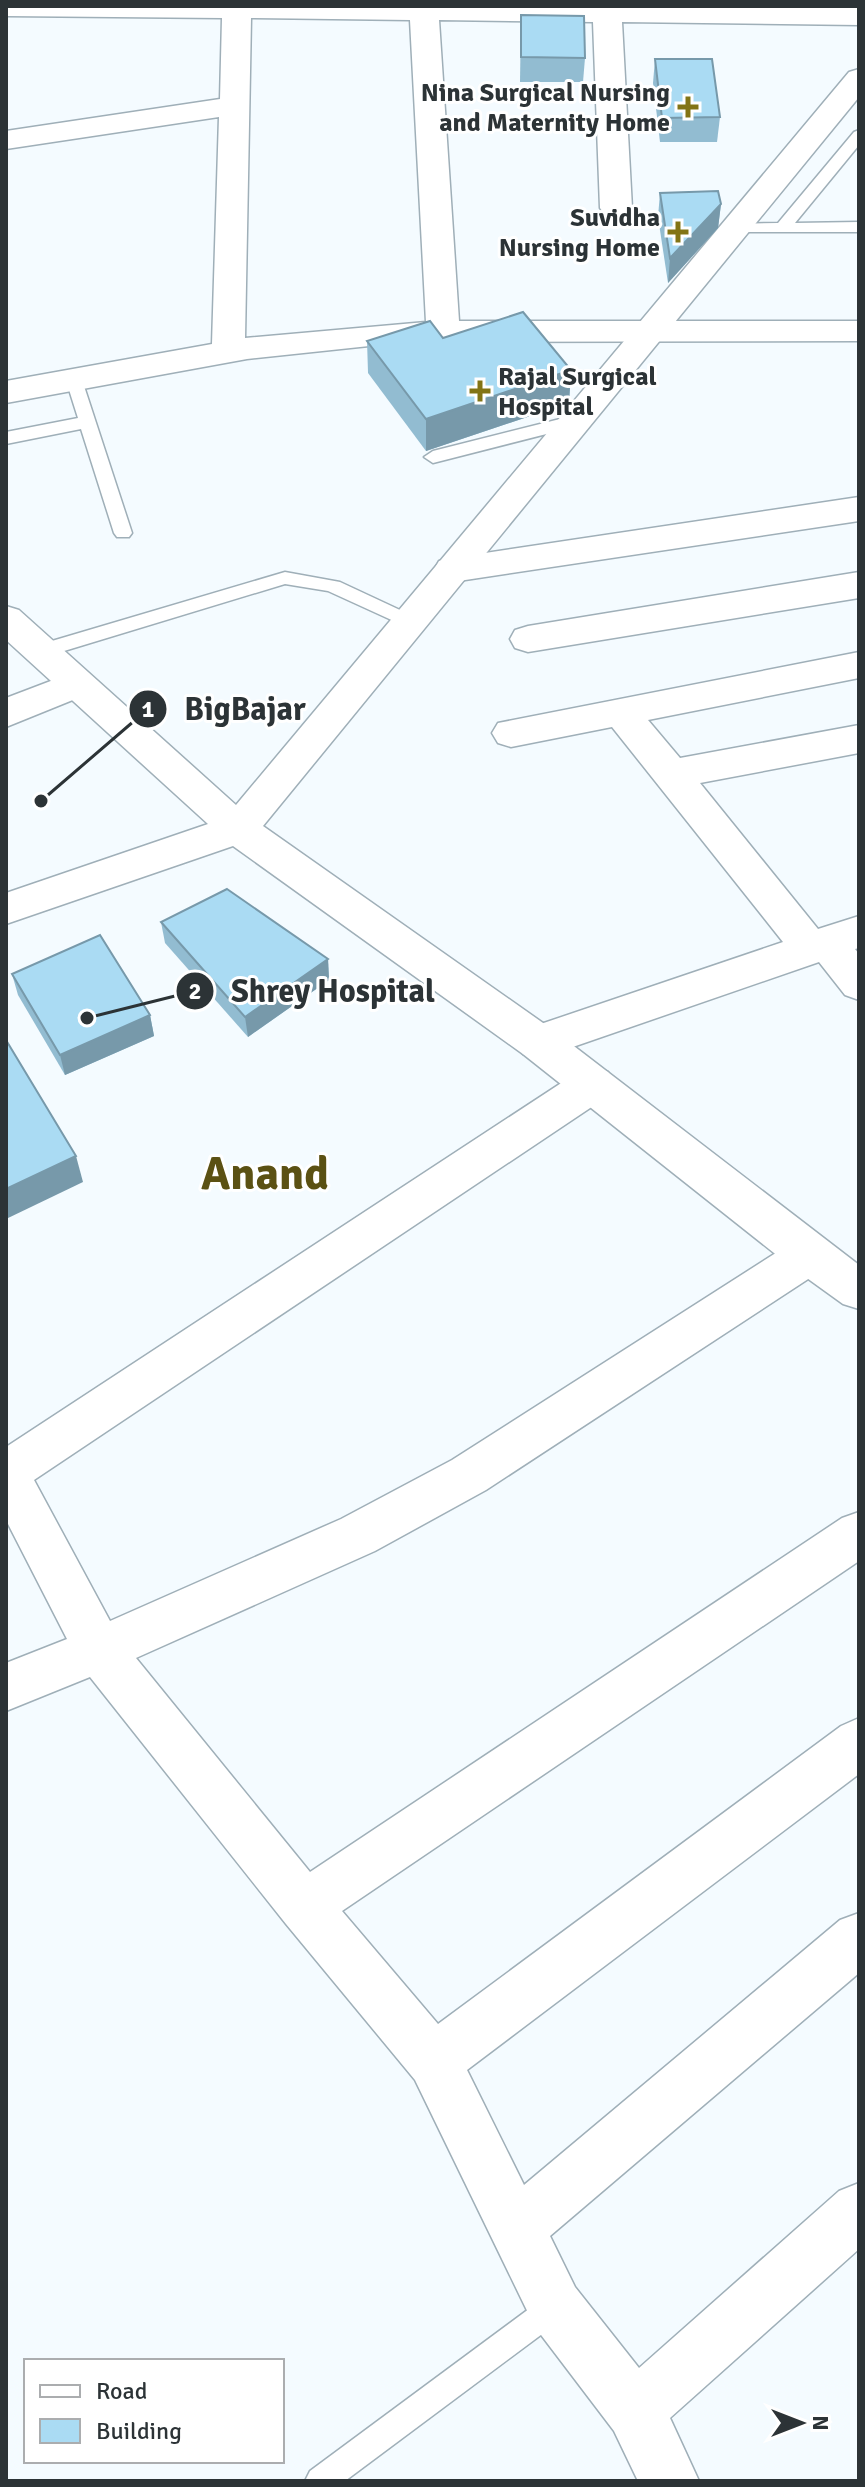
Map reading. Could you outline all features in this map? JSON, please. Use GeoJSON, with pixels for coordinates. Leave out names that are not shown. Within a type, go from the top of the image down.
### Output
{"type":"FeatureCollection","features":[{"type":"Feature","properties":{"kind":"street"},"geometry":{"type":"LineString","coordinates":[[6,7],[303,8],[424,12],[482,9],[607,14],[859,16]]}},
{"type":"Feature","properties":{"kind":"street"},"geometry":{"type":"LineString","coordinates":[[224,9],[235,106],[228,352]]}},
{"type":"Feature","properties":{"kind":"street"},"geometry":{"type":"LineString","coordinates":[[424,12],[443,332]]}},
{"type":"Feature","properties":{"kind":"street"},"geometry":{"type":"LineString","coordinates":[[607,14],[616,208]]}},
{"type":"Feature","properties":{"kind":"street"},"geometry":{"type":"LineString","coordinates":[[6,909],[238,829],[859,78]]}},
{"type":"Feature","properties":{"kind":"street"},"geometry":{"type":"LineString","coordinates":[[6,140],[235,106]]}},
{"type":"Feature","properties":{"kind":"street"},"geometry":{"type":"LineString","coordinates":[[6,392],[228,352],[407,332],[859,331]]}},
{"type":"Feature","properties":{"kind":"street"},"geometry":{"type":"LineString","coordinates":[[452,570],[859,509]]}},
{"type":"Feature","properties":{"kind":"street"},"geometry":{"type":"LineString","coordinates":[[528,639],[859,585]]}},
{"type":"Feature","properties":{"kind":"street"},"geometry":{"type":"LineString","coordinates":[[6,619],[238,829],[538,1042],[842,1273],[358,1535],[99,1650],[6,1687]]}},
{"type":"Feature","properties":{"kind":"street"},"geometry":{"type":"LineString","coordinates":[[511,733],[859,665]]}},
{"type":"Feature","properties":{"kind":"street"},"geometry":{"type":"LineString","coordinates":[[6,713],[77,684]]}},
{"type":"Feature","properties":{"kind":"street"},"geometry":{"type":"LineString","coordinates":[[621,712],[670,774],[831,940],[859,984]]}},
{"type":"Feature","properties":{"kind":"street"},"geometry":{"type":"LineString","coordinates":[[670,774],[859,739]]}},
{"type":"Feature","properties":{"kind":"street"},"geometry":{"type":"LineString","coordinates":[[538,1042],[831,940]]}},
{"type":"Feature","properties":{"kind":"street"},"geometry":{"type":"LineString","coordinates":[[593,1084],[6,1473],[99,1650],[304,1906],[434,2061],[555,2307],[635,2410],[669,2481]]}},
{"type":"Feature","properties":{"kind":"street"},"geometry":{"type":"LineString","coordinates":[[304,1906],[859,1534]]}},
{"type":"Feature","properties":{"kind":"street"},"geometry":{"type":"LineString","coordinates":[[434,2061],[859,1743]]}},
{"type":"Feature","properties":{"kind":"street"},"geometry":{"type":"LineString","coordinates":[[515,2229],[859,1939]]}},
{"type":"Feature","properties":{"kind":"street"},"geometry":{"type":"LineString","coordinates":[[635,2410],[859,2211]]}},
{"type":"Feature","properties":{"kind":"lane"},"geometry":{"type":"LineString","coordinates":[[782,229],[859,135]]}},
{"type":"Feature","properties":{"kind":"lane"},"geometry":{"type":"LineString","coordinates":[[840,159],[859,158]]}},
{"type":"Feature","properties":{"kind":"lane"},"geometry":{"type":"LineString","coordinates":[[734,229],[859,227]]}},
{"type":"Feature","properties":{"kind":"lane"},"geometry":{"type":"LineString","coordinates":[[74,380],[123,533]]}},
{"type":"Feature","properties":{"kind":"lane"},"geometry":{"type":"LineString","coordinates":[[433,457],[576,421]]}},
{"type":"Feature","properties":{"kind":"lane"},"geometry":{"type":"LineString","coordinates":[[6,438],[87,422]]}},
{"type":"Feature","properties":{"kind":"lane"},"geometry":{"type":"LineString","coordinates":[[41,651],[285,578],[311,578],[335,586],[409,622]]}},
{"type":"Feature","properties":{"kind":"lane"},"geometry":{"type":"LineString","coordinates":[[320,2481],[555,2307]]}},
{"type":"Feature","properties":{"kind":"building"},"geometry":{"type":"Polygon","coordinates":[[[521,15],[584,16],[585,58],[521,57],[521,15]]]}},
{"type":"Feature","properties":{"kind":"building"},"geometry":{"type":"Polygon","coordinates":[[[655,59],[712,59],[720,117],[662,118],[655,59]]]}},
{"type":"Feature","properties":{"kind":"building"},"geometry":{"type":"Polygon","coordinates":[[[718,191],[721,204],[670,258],[660,193],[718,191]]]}},
{"type":"Feature","properties":{"kind":"building"},"geometry":{"type":"Polygon","coordinates":[[[523,312],[571,370],[426,419],[367,341],[430,321],[443,338],[523,312]]]}},
{"type":"Feature","properties":{"kind":"building"},"geometry":{"type":"Polygon","coordinates":[[[227,889],[328,959],[245,1017],[161,922],[227,889]]]}},
{"type":"Feature","properties":{"kind":"building"},"geometry":{"type":"Polygon","coordinates":[[[100,935],[150,1015],[60,1055],[12,974],[100,935]]]}},
{"type":"Feature","properties":{"kind":"building"},"geometry":{"type":"Polygon","coordinates":[[[6,1040],[76,1156],[6,1189],[6,1040]]]}},
{"type":"Feature","properties":{"kind":"place","name":"Nina Surgical Nursing and Maternity Home"},"geometry":{"type":"Point","coordinates":[688,107]}},
{"type":"Feature","properties":{"kind":"place","name":"Suvidha Nursing Home"},"geometry":{"type":"Point","coordinates":[678,232]}},
{"type":"Feature","properties":{"kind":"place","name":"Rajal Surgical Hospital"},"geometry":{"type":"Point","coordinates":[480,391]}},
{"type":"Feature","properties":{"kind":"place","name":"BigBajar"},"geometry":{"type":"Point","coordinates":[41,801]}},
{"type":"Feature","properties":{"kind":"place","name":"Shrey Hospital"},"geometry":{"type":"Point","coordinates":[87,1018]}},
{"type":"Feature","properties":{"kind":"district","name":"Anand"},"geometry":{"type":"Point","coordinates":[265,1173]}}]}
